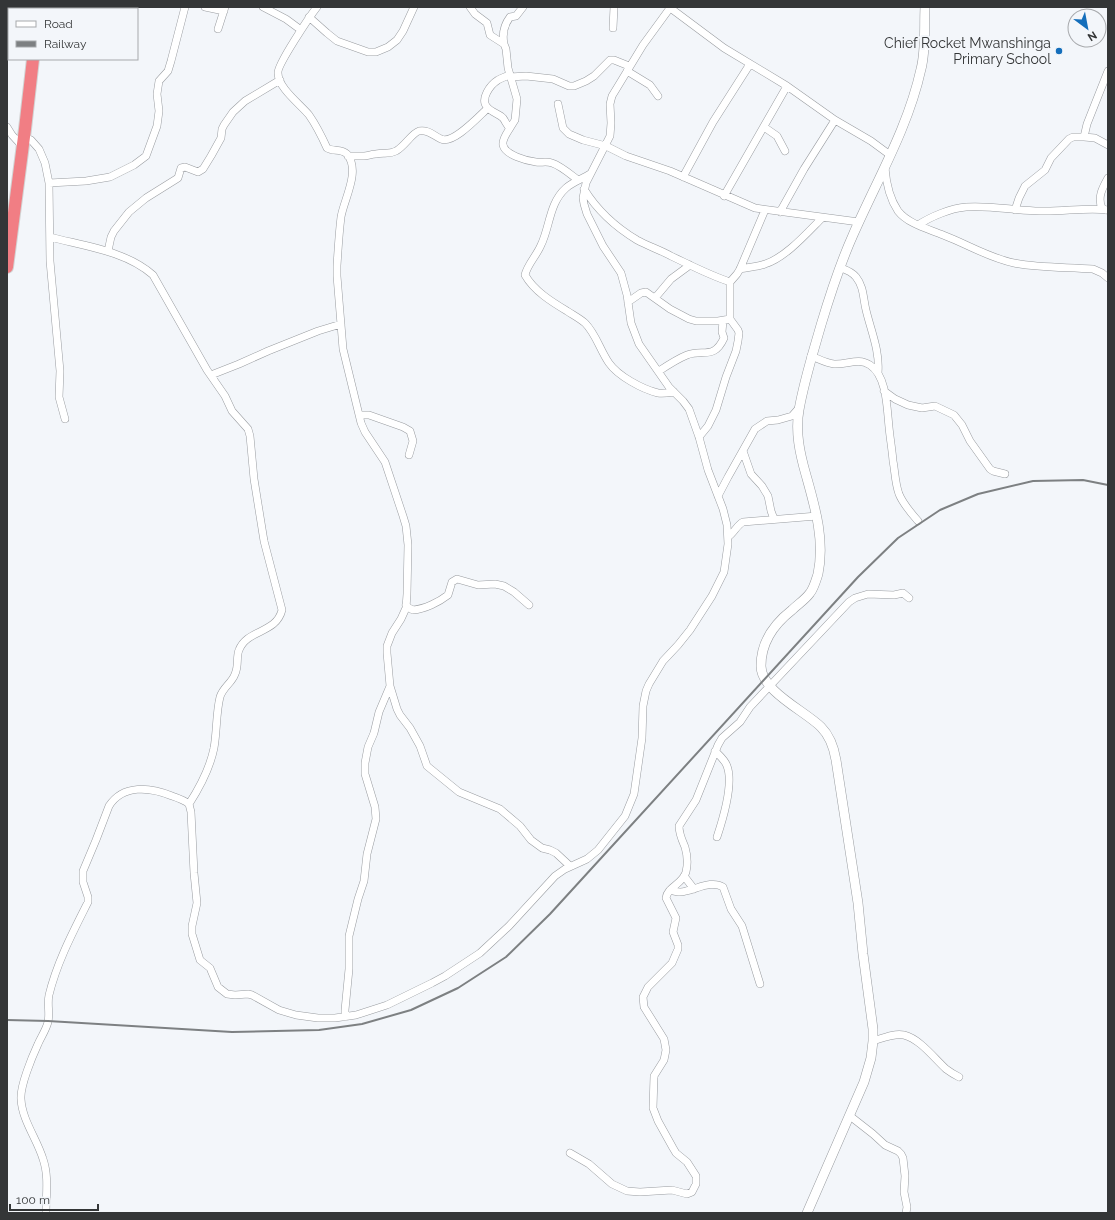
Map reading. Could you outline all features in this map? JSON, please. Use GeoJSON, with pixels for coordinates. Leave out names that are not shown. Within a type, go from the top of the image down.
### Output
{"type":"FeatureCollection","features":[{"type":"Feature","properties":{"kind":"highway"},"geometry":{"type":"LineString","coordinates":[[7,267],[24,142],[33,60]]}},
{"type":"Feature","properties":{"kind":"street"},"geometry":{"type":"LineString","coordinates":[[50,183],[86,181],[110,177],[134,165],[146,156],[158,126],[159,111],[157,94],[159,81],[168,71],[170,66],[185,7]]}},
{"type":"Feature","properties":{"kind":"street"},"geometry":{"type":"LineString","coordinates":[[206,7],[224,9],[218,29]]}},
{"type":"Feature","properties":{"kind":"street"},"geometry":{"type":"LineString","coordinates":[[263,7],[286,19],[301,30]]}},
{"type":"Feature","properties":{"kind":"street"},"geometry":{"type":"LineString","coordinates":[[317,7],[309,17],[279,67],[278,74],[285,89],[309,116],[327,148],[330,150],[343,151],[348,156],[351,165],[352,181],[343,207],[337,266],[345,359],[365,432],[385,462],[406,526],[408,545],[406,605],[404,613],[392,633],[387,646],[390,686],[397,709],[413,732],[427,766],[459,792],[505,812],[520,826],[531,840],[542,848],[556,853],[570,866]]}},
{"type":"Feature","properties":{"kind":"street"},"geometry":{"type":"LineString","coordinates":[[309,17],[337,41],[368,52],[374,52],[388,47],[397,40],[414,7]]}},
{"type":"Feature","properties":{"kind":"street"},"geometry":{"type":"LineString","coordinates":[[470,7],[475,14],[487,23],[490,35],[504,44]]}},
{"type":"Feature","properties":{"kind":"street"},"geometry":{"type":"LineString","coordinates":[[523,7],[517,14],[510,17],[502,35],[506,51],[509,76],[515,92],[517,103],[516,120],[506,134],[503,142],[504,147],[509,153],[521,158],[533,162],[552,163],[578,180]]}},
{"type":"Feature","properties":{"kind":"street"},"geometry":{"type":"LineString","coordinates":[[613,28],[614,7]]}},
{"type":"Feature","properties":{"kind":"street"},"geometry":{"type":"LineString","coordinates":[[46,1213],[46,1168],[40,1149],[24,1114],[21,1100],[23,1084],[48,1021],[48,1000],[53,982],[70,938],[88,902],[88,897],[83,882],[83,871],[109,806],[122,794],[134,789],[150,790],[168,794],[189,804],[191,812],[197,903],[192,926],[192,934],[200,960],[211,970],[218,987],[231,995],[252,995],[272,1007],[288,1013],[318,1018],[356,1016],[376,1009],[445,976],[480,953],[509,926],[555,876],[565,868],[587,859],[598,850],[628,811],[635,788],[642,738],[643,706],[646,691],[658,668],[690,630],[712,596],[724,572],[728,537],[723,509],[708,470],[699,437],[688,409],[639,344],[631,323],[621,273],[606,252],[587,214],[583,198],[584,190],[590,174],[606,146],[612,130],[610,104],[616,89],[670,7],[706,35],[787,86],[835,120],[871,141],[890,155]]}},
{"type":"Feature","properties":{"kind":"street"},"geometry":{"type":"LineString","coordinates":[[807,1213],[850,1116],[866,1075],[871,1058],[873,1041],[872,1024],[858,904],[834,748],[829,737],[821,727],[782,698],[770,686],[765,679],[761,667],[763,651],[767,639],[782,618],[809,594],[814,586],[818,573],[820,542],[817,516],[801,457],[798,438],[797,424],[799,408],[811,356],[826,308],[848,247],[885,168],[909,110],[922,66],[925,7]]}},
{"type":"Feature","properties":{"kind":"street"},"geometry":{"type":"LineString","coordinates":[[510,128],[507,126],[503,118],[488,108],[485,103],[489,89],[498,80],[509,76],[554,79],[569,86],[574,86],[594,76],[610,60],[614,60],[650,85],[658,96]]}},
{"type":"Feature","properties":{"kind":"street"},"geometry":{"type":"LineString","coordinates":[[683,177],[713,122],[750,64]]}},
{"type":"Feature","properties":{"kind":"street"},"geometry":{"type":"LineString","coordinates":[[1084,136],[1087,124],[1108,71]]}},
{"type":"Feature","properties":{"kind":"street"},"geometry":{"type":"LineString","coordinates":[[108,251],[110,237],[129,212],[146,198],[178,178],[181,168],[185,167],[198,172],[203,169],[221,138],[222,129],[233,112],[247,100],[280,80]]}},
{"type":"Feature","properties":{"kind":"street"},"geometry":{"type":"LineString","coordinates":[[724,196],[787,86]]}},
{"type":"Feature","properties":{"kind":"street"},"geometry":{"type":"LineString","coordinates":[[558,104],[563,128],[567,133],[652,164],[724,196],[755,208],[765,210],[859,222]]}},
{"type":"Feature","properties":{"kind":"street"},"geometry":{"type":"LineString","coordinates":[[348,156],[388,154],[402,147],[414,134],[420,131],[429,132],[441,139],[448,140],[464,130],[488,108]]}},
{"type":"Feature","properties":{"kind":"street"},"geometry":{"type":"LineString","coordinates":[[780,212],[804,169],[835,120]]}},
{"type":"Feature","properties":{"kind":"street"},"geometry":{"type":"LineString","coordinates":[[7,127],[12,135],[24,142],[31,140],[39,149],[45,163],[50,183],[50,261],[60,372],[59,397],[65,419]]}},
{"type":"Feature","properties":{"kind":"street"},"geometry":{"type":"LineString","coordinates":[[764,127],[777,136],[785,151]]}},
{"type":"Feature","properties":{"kind":"street"},"geometry":{"type":"LineString","coordinates":[[1015,210],[1025,186],[1045,170],[1051,158],[1069,139],[1084,136],[1095,138],[1108,145]]}},
{"type":"Feature","properties":{"kind":"street"},"geometry":{"type":"LineString","coordinates":[[885,168],[888,187],[898,211],[908,220],[918,225],[962,243],[977,251],[1008,261],[1035,265],[1093,269],[1105,273],[1108,278]]}},
{"type":"Feature","properties":{"kind":"street"},"geometry":{"type":"LineString","coordinates":[[590,174],[565,189],[557,198],[548,220],[544,239],[525,275],[533,286],[545,296],[586,324],[613,368],[641,386],[658,392],[674,392]]}},
{"type":"Feature","properties":{"kind":"street"},"geometry":{"type":"LineString","coordinates":[[1107,210],[1102,208],[1099,199],[1108,178]]}},
{"type":"Feature","properties":{"kind":"street"},"geometry":{"type":"LineString","coordinates":[[584,190],[600,210],[632,236],[690,265],[730,282]]}},
{"type":"Feature","properties":{"kind":"street"},"geometry":{"type":"LineString","coordinates":[[918,225],[949,211],[964,207],[1045,212],[1092,209],[1107,210]]}},
{"type":"Feature","properties":{"kind":"street"},"geometry":{"type":"LineString","coordinates":[[659,371],[686,356],[692,354],[710,353],[717,349],[724,338],[722,329],[727,320],[730,282],[740,269],[765,210]]}},
{"type":"Feature","properties":{"kind":"street"},"geometry":{"type":"LineString","coordinates":[[740,269],[766,264],[779,257],[796,244],[822,218]]}},
{"type":"Feature","properties":{"kind":"street"},"geometry":{"type":"LineString","coordinates":[[50,237],[108,251],[145,268],[153,275],[206,370],[225,396],[232,411],[246,427],[250,436],[254,479],[264,541],[282,610],[276,622],[267,630],[256,633],[245,640],[239,650],[235,675],[226,686],[220,697],[214,747],[209,765],[196,794],[189,804]]}},
{"type":"Feature","properties":{"kind":"street"},"geometry":{"type":"LineString","coordinates":[[654,298],[671,279],[690,265]]}},
{"type":"Feature","properties":{"kind":"street"},"geometry":{"type":"LineString","coordinates":[[841,268],[852,273],[861,285],[866,310],[877,349],[879,362],[878,374]]}},
{"type":"Feature","properties":{"kind":"street"},"geometry":{"type":"LineString","coordinates":[[628,302],[641,293],[646,292],[670,309],[689,319],[696,321],[727,320],[739,333],[736,351],[726,377],[720,399],[712,419],[699,437]]}},
{"type":"Feature","properties":{"kind":"street"},"geometry":{"type":"LineString","coordinates":[[211,375],[318,331],[341,324]]}},
{"type":"Feature","properties":{"kind":"street"},"geometry":{"type":"LineString","coordinates":[[811,356],[834,364],[855,360],[860,361],[875,369],[887,402],[889,432],[899,492],[909,510],[918,521]]}},
{"type":"Feature","properties":{"kind":"street"},"geometry":{"type":"LineString","coordinates":[[884,391],[895,399],[908,404],[922,408],[935,406],[954,415],[962,425],[970,441],[990,468],[993,471],[1005,474]]}},
{"type":"Feature","properties":{"kind":"street"},"geometry":{"type":"LineString","coordinates":[[718,496],[755,429],[767,421],[792,416],[799,408]]}},
{"type":"Feature","properties":{"kind":"street"},"geometry":{"type":"LineString","coordinates":[[360,415],[368,415],[403,427],[410,431],[413,441],[409,454]]}},
{"type":"Feature","properties":{"kind":"street"},"geometry":{"type":"LineString","coordinates":[[743,451],[751,474],[762,486],[768,496],[774,519]]}},
{"type":"Feature","properties":{"kind":"street"},"geometry":{"type":"LineString","coordinates":[[728,537],[743,522],[817,516]]}},
{"type":"Feature","properties":{"kind":"street"},"geometry":{"type":"LineString","coordinates":[[406,605],[413,610],[421,609],[436,602],[448,595],[452,582],[457,579],[478,585],[495,584],[504,586],[514,592],[529,605]]}},
{"type":"Feature","properties":{"kind":"street"},"geometry":{"type":"LineString","coordinates":[[570,1153],[589,1164],[612,1184],[627,1190],[640,1192],[672,1190],[687,1194],[692,1192],[696,1184],[696,1176],[687,1162],[672,1148],[653,1108],[654,1076],[664,1060],[666,1050],[664,1039],[642,1000],[646,990],[670,966],[678,949],[673,932],[676,918],[666,898],[668,892],[684,876],[686,869],[685,847],[680,834],[679,826],[696,800],[715,751],[722,738],[736,726],[750,707],[851,600],[868,594],[894,595],[901,593],[906,594],[908,598]]}},
{"type":"Feature","properties":{"kind":"street"},"geometry":{"type":"LineString","coordinates":[[345,1017],[349,961],[348,936],[364,881],[367,854],[376,819],[375,807],[365,774],[365,763],[368,747],[374,733],[379,712],[390,686]]}},
{"type":"Feature","properties":{"kind":"street"},"geometry":{"type":"LineString","coordinates":[[715,751],[727,765],[729,774],[726,806],[717,837]]}},
{"type":"Feature","properties":{"kind":"street"},"geometry":{"type":"LineString","coordinates":[[684,876],[694,889]]}},
{"type":"Feature","properties":{"kind":"street"},"geometry":{"type":"LineString","coordinates":[[670,890],[680,892],[715,884],[723,887],[731,909],[742,926],[760,984]]}},
{"type":"Feature","properties":{"kind":"street"},"geometry":{"type":"LineString","coordinates":[[873,1041],[904,1035],[911,1038],[931,1053],[946,1070],[959,1077]]}},
{"type":"Feature","properties":{"kind":"street"},"geometry":{"type":"LineString","coordinates":[[850,1116],[885,1145],[901,1154],[904,1162],[904,1192],[907,1207],[906,1213]]}},
{"type":"Feature","properties":{"kind":"railway"},"geometry":{"type":"LineString","coordinates":[[7,1020],[232,1032],[319,1030],[362,1024],[411,1010],[458,988],[506,957],[550,914],[858,577],[898,538],[940,510],[978,494],[1033,481],[1083,480],[1108,485]]}},
{"type":"Feature","properties":{"kind":"place","name":"Chief Rocket Mwanshinga Primary School"},"geometry":{"type":"Point","coordinates":[1059,51]}}]}
